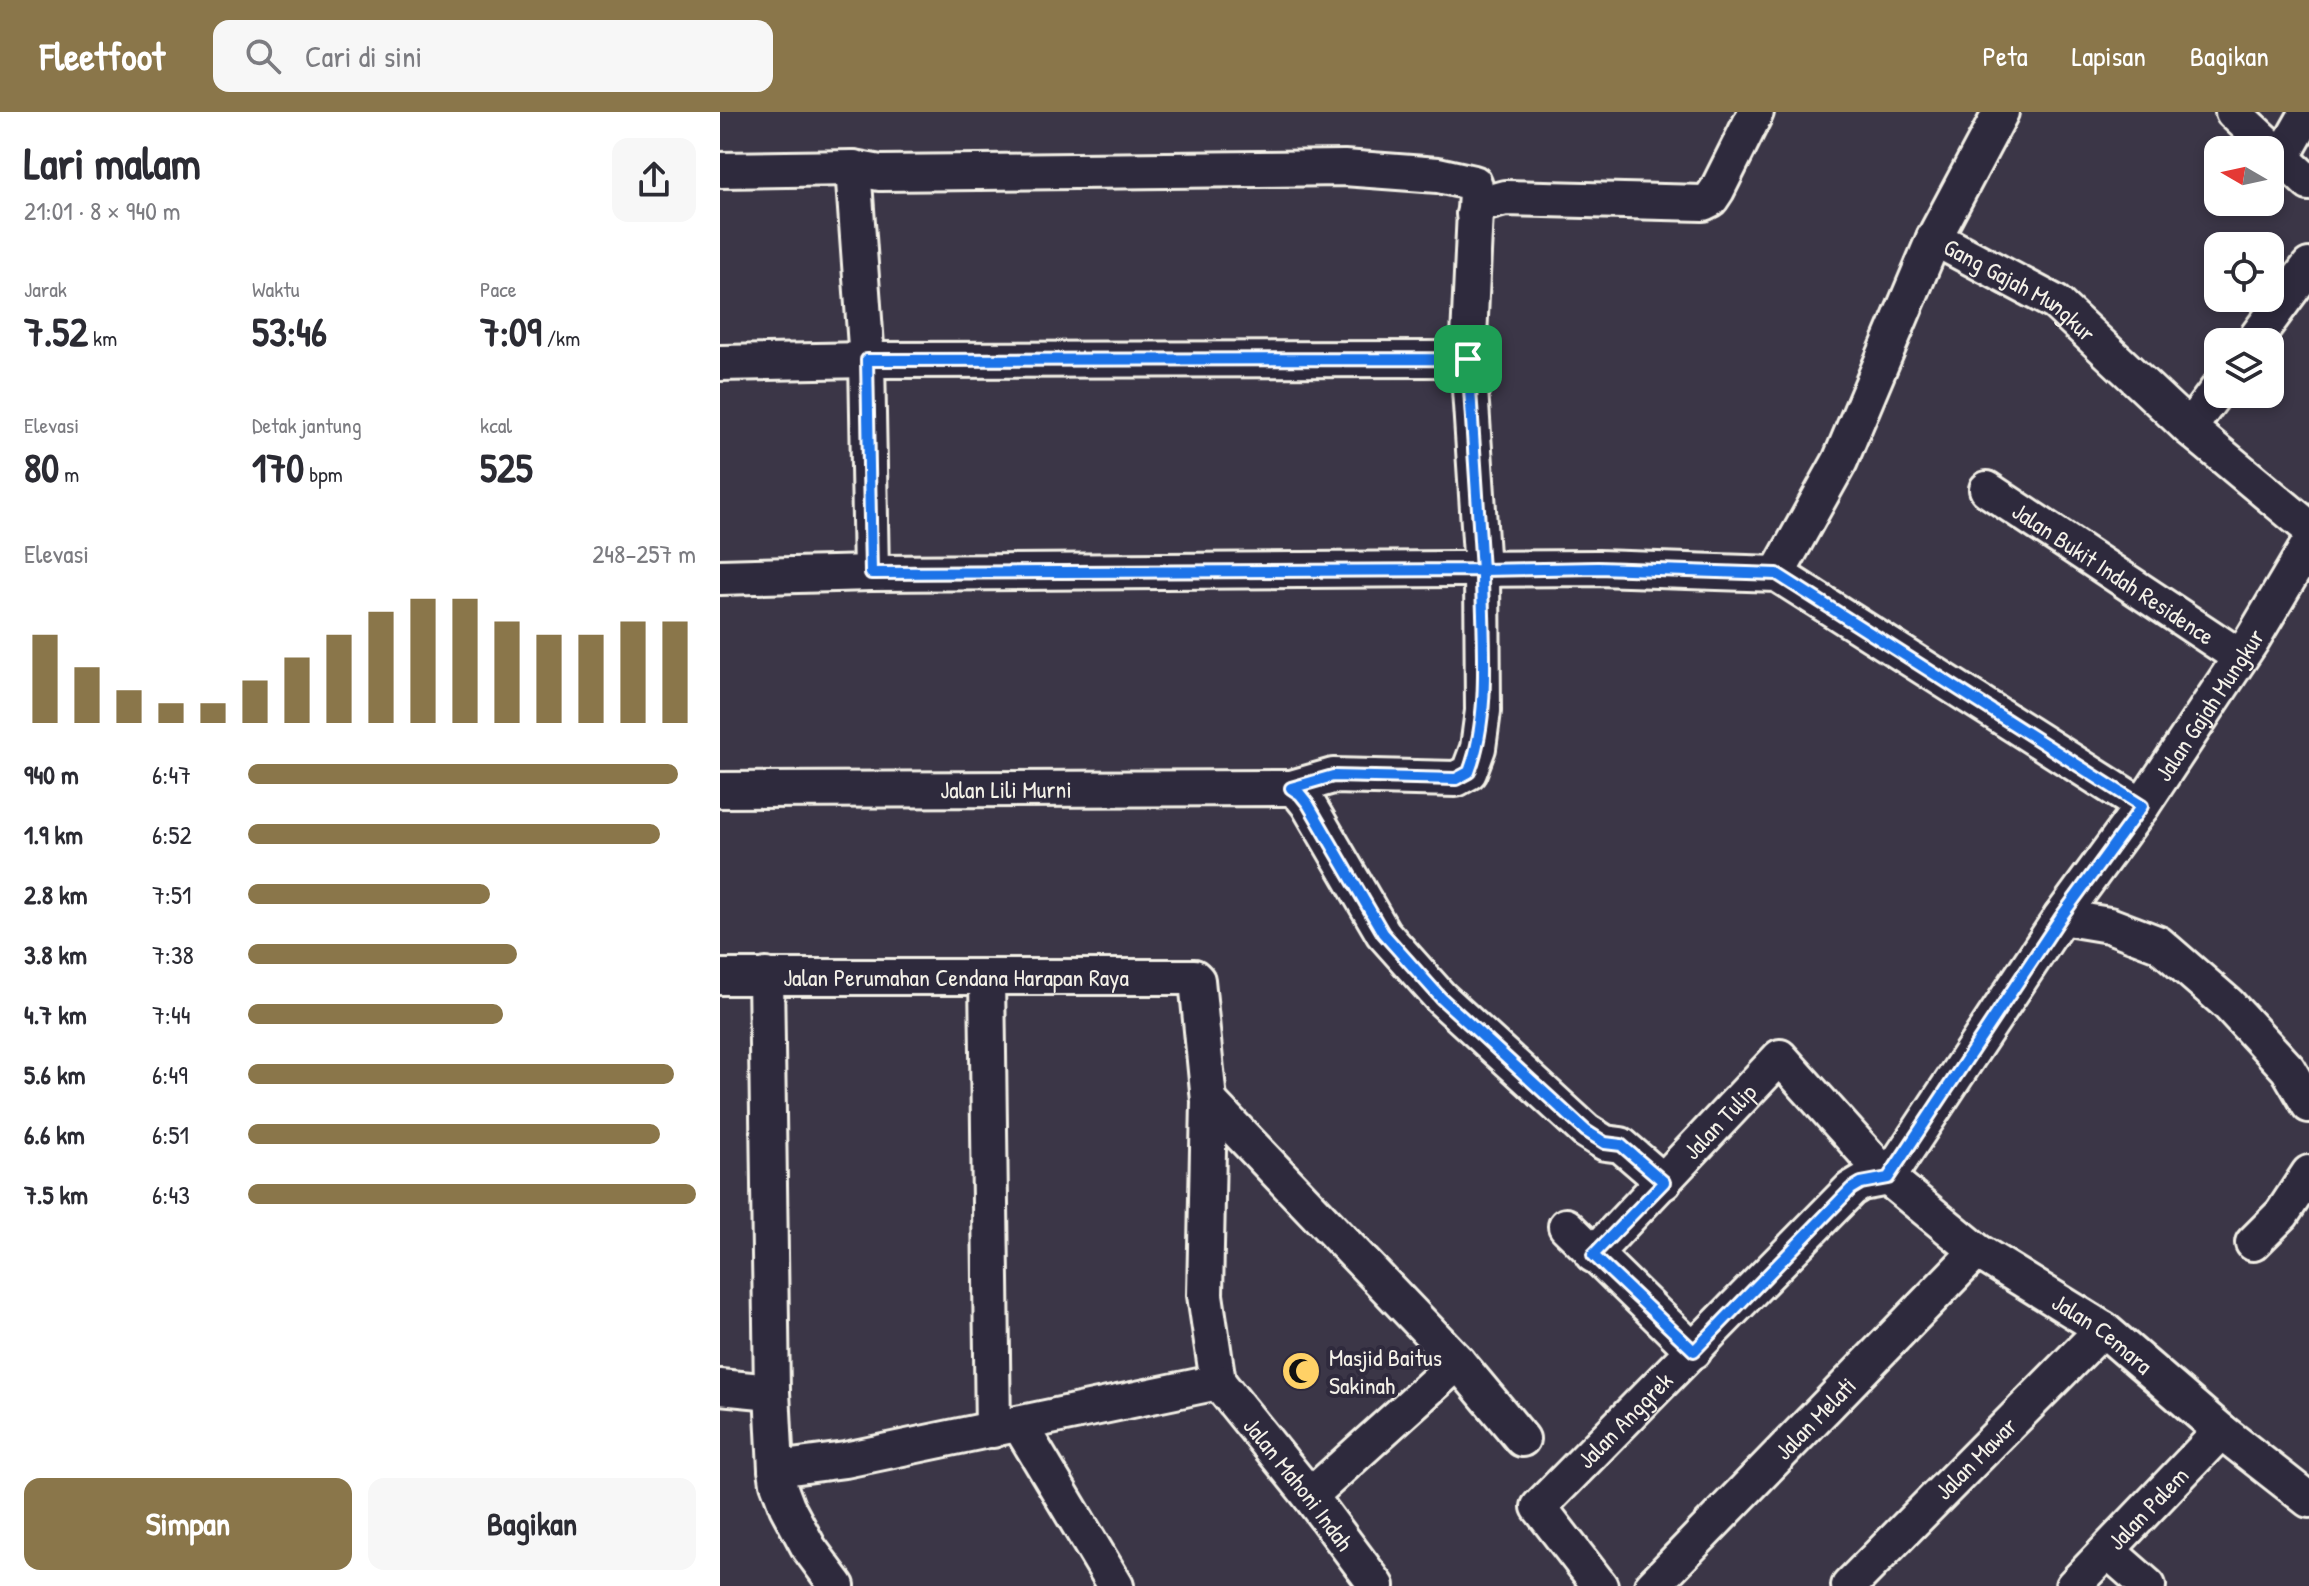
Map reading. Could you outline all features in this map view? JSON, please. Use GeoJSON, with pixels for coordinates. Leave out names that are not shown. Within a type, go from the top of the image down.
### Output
{"type":"FeatureCollection","features":[{"type":"Feature","properties":{"kind":"street"},"geometry":{"type":"LineString","coordinates":[[1934,238],[2001,112]]}},
{"type":"Feature","properties":{"kind":"street"},"geometry":{"type":"LineString","coordinates":[[2233,112],[2259,136]]}},
{"type":"Feature","properties":{"kind":"street"},"geometry":{"type":"LineString","coordinates":[[2284,154],[2308,112]]}},
{"type":"Feature","properties":{"kind":"street"},"geometry":{"type":"LineString","coordinates":[[1474,214],[1483,204],[1505,198],[1703,203],[1711,199],[1717,190],[1742,118]]}},
{"type":"Feature","properties":{"kind":"street"},"geometry":{"type":"LineString","coordinates":[[2284,160],[2309,183]]}},
{"type":"Feature","properties":{"kind":"street"},"geometry":{"type":"LineString","coordinates":[[720,170],[853,168],[867,360],[871,573]]}},
{"type":"Feature","properties":{"kind":"street","name":"Jalan Lili Murni"},"geometry":{"type":"LineString","coordinates":[[720,790],[1291,788],[1333,776],[1456,779],[1469,772],[1478,748],[1483,711],[1482,570],[1468,359],[1474,183],[1422,174],[1344,168],[880,173],[853,168]]}},
{"type":"Feature","properties":{"kind":"street","name":"Gang Gajah Mungkur"},"geometry":{"type":"LineString","coordinates":[[1777,574],[1840,461],[1934,238],[2056,303],[2189,428],[2309,528]]}},
{"type":"Feature","properties":{"kind":"street"},"geometry":{"type":"LineString","coordinates":[[2263,328],[2309,266]]}},
{"type":"Feature","properties":{"kind":"street"},"geometry":{"type":"LineString","coordinates":[[720,363],[1468,359]]}},
{"type":"Feature","properties":{"kind":"street"},"geometry":{"type":"LineString","coordinates":[[2189,428],[2204,408]]}},
{"type":"Feature","properties":{"kind":"street","name":"Jalan Bukit Indah Residence"},"geometry":{"type":"LineString","coordinates":[[1987,489],[2240,657]]}},
{"type":"Feature","properties":{"kind":"street","name":"Jalan Gajah Mungkur"},"geometry":{"type":"LineString","coordinates":[[1888,1178],[2061,917],[2142,806],[2240,657],[2309,544]]}},
{"type":"Feature","properties":{"kind":"street"},"geometry":{"type":"LineString","coordinates":[[720,577],[871,573],[1598,568],[1777,574],[2142,806]]}},
{"type":"Feature","properties":{"kind":"street"},"geometry":{"type":"LineString","coordinates":[[1291,788],[1308,804],[1383,933],[1441,998],[1586,1131],[1605,1143],[1621,1145],[1664,1182]]}},
{"type":"Feature","properties":{"kind":"street"},"geometry":{"type":"LineString","coordinates":[[2061,917],[2109,925],[2159,944],[2228,1004],[2288,1069],[2309,1105]]}},
{"type":"Feature","properties":{"kind":"street","name":"Jalan Perumahan Cendana Harapan Raya"},"geometry":{"type":"LineString","coordinates":[[720,977],[1191,975],[1197,980],[1209,1101]]}},
{"type":"Feature","properties":{"kind":"street"},"geometry":{"type":"LineString","coordinates":[[766,976],[772,1392],[776,1469],[787,1507],[809,1548],[837,1586]]}},
{"type":"Feature","properties":{"kind":"street"},"geometry":{"type":"LineString","coordinates":[[987,977],[1006,1427],[1116,1586]]}},
{"type":"Feature","properties":{"kind":"street","name":"Jalan Tulip"},"geometry":{"type":"LineString","coordinates":[[1593,1255],[1780,1057]]}},
{"type":"Feature","properties":{"kind":"street","name":"Jalan Cemara"},"geometry":{"type":"LineString","coordinates":[[1780,1057],[1888,1178],[1977,1251],[2103,1329],[2221,1431],[2309,1500]]}},
{"type":"Feature","properties":{"kind":"street"},"geometry":{"type":"LineString","coordinates":[[1209,1101],[1458,1362],[1522,1439]]}},
{"type":"Feature","properties":{"kind":"street"},"geometry":{"type":"LineString","coordinates":[[776,1469],[845,1460],[1218,1382],[1205,1295],[1209,1101]]}},
{"type":"Feature","properties":{"kind":"street"},"geometry":{"type":"LineString","coordinates":[[2253,1243],[2282,1214],[2309,1173]]}},
{"type":"Feature","properties":{"kind":"street","name":"Jalan Anggrek"},"geometry":{"type":"LineString","coordinates":[[1600,1586],[1539,1507],[1851,1189],[1861,1183],[1888,1178]]}},
{"type":"Feature","properties":{"kind":"street"},"geometry":{"type":"LineString","coordinates":[[1566,1226],[1694,1351]]}},
{"type":"Feature","properties":{"kind":"street","name":"Jalan Melati"},"geometry":{"type":"LineString","coordinates":[[1652,1586],[1977,1251]]}},
{"type":"Feature","properties":{"kind":"street","name":"Jalan Mawar"},"geometry":{"type":"LineString","coordinates":[[1849,1586],[2103,1329]]}},
{"type":"Feature","properties":{"kind":"street"},"geometry":{"type":"LineString","coordinates":[[1310,1496],[1458,1362]]}},
{"type":"Feature","properties":{"kind":"street","name":"Jalan Mahoni Indah"},"geometry":{"type":"LineString","coordinates":[[1218,1382],[1310,1496],[1377,1586]]}},
{"type":"Feature","properties":{"kind":"street"},"geometry":{"type":"LineString","coordinates":[[720,1387],[772,1392]]}},
{"type":"Feature","properties":{"kind":"street","name":"Jalan Palem"},"geometry":{"type":"LineString","coordinates":[[2073,1586],[2221,1431]]}},
{"type":"Feature","properties":{"kind":"street"},"geometry":{"type":"LineString","coordinates":[[2108,1551],[2148,1586]]}},
{"type":"Feature","properties":{"kind":"place","name":"Masjid Baitus Sakinah"},"geometry":{"type":"Point","coordinates":[1301,1371]}},
{"type":"Feature","properties":{"kind":"route"},"geometry":{"type":"LineString","coordinates":[[1468,359],[867,360],[871,573],[1482,570],[1483,711],[1478,748],[1469,772],[1456,779],[1333,776],[1291,788],[1308,804],[1383,933],[1441,998],[1586,1131],[1605,1143],[1621,1145],[1664,1182],[1593,1255],[1694,1351],[1851,1189],[1861,1183],[1888,1178],[2061,917],[2142,806],[1777,574],[1598,568],[1482,570],[1468,359]]}}]}
